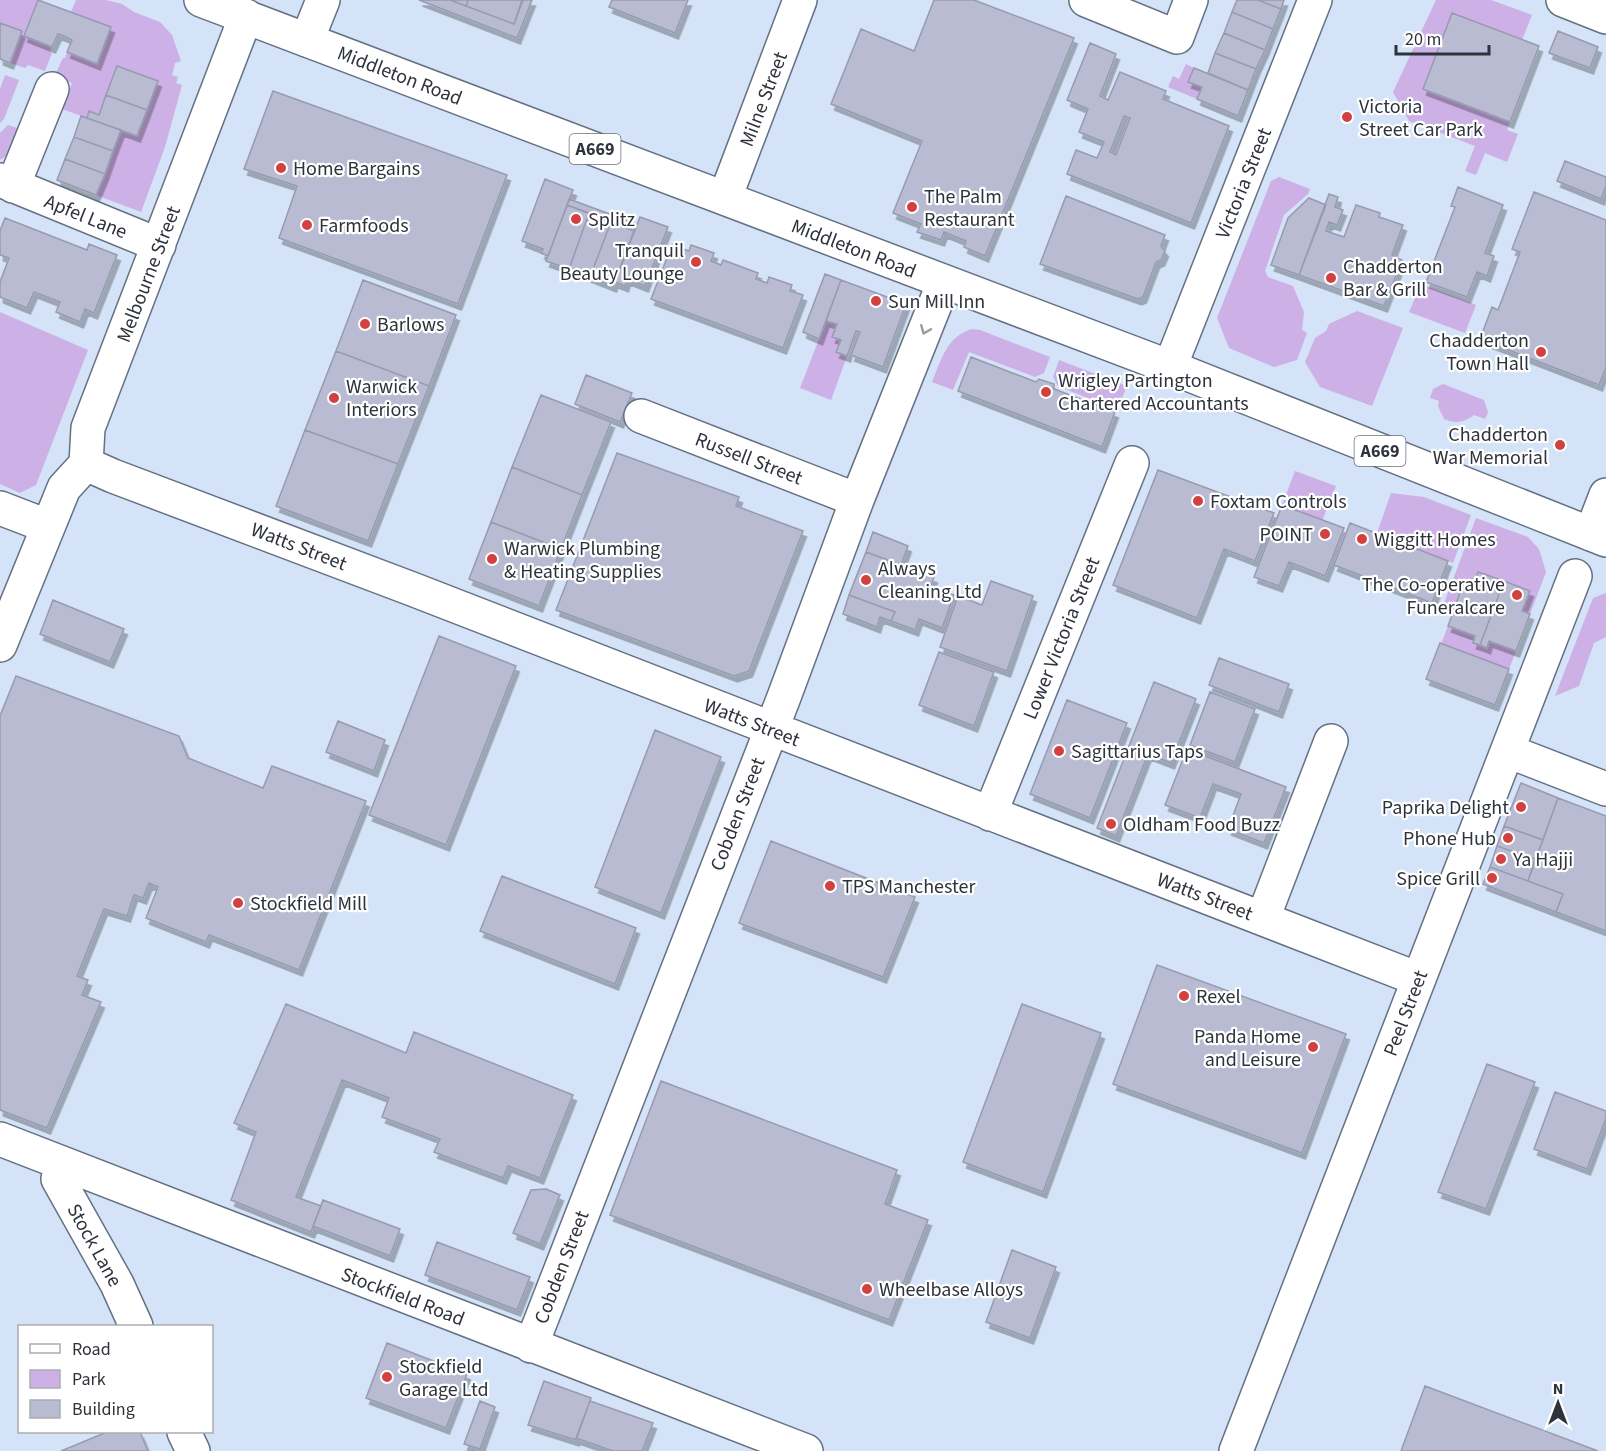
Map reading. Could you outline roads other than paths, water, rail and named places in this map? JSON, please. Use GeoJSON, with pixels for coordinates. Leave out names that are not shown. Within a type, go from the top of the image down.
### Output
{"type":"FeatureCollection","features":[{"type":"Feature","properties":{"kind":"street","name":"Middleton Road"},"geometry":{"type":"LineString","coordinates":[[201,0],[1170,367],[1598,537]]}},
{"type":"Feature","properties":{"kind":"street"},"geometry":{"type":"LineString","coordinates":[[307,40],[323,0]]}},
{"type":"Feature","properties":{"kind":"street","name":"Milne Street"},"geometry":{"type":"LineString","coordinates":[[725,198],[800,0]]}},
{"type":"Feature","properties":{"kind":"street"},"geometry":{"type":"LineString","coordinates":[[1086,0],[1177,37],[1191,0]]}},
{"type":"Feature","properties":{"kind":"street","name":"Victoria Street"},"geometry":{"type":"LineString","coordinates":[[1170,367],[1315,0]]}},
{"type":"Feature","properties":{"kind":"street"},"geometry":{"type":"LineString","coordinates":[[1563,0],[1606,17]]}},
{"type":"Feature","properties":{"kind":"street","name":"Melbourne Street"},"geometry":{"type":"LineString","coordinates":[[86,464],[88,428],[246,16]]}},
{"type":"Feature","properties":{"kind":"street","name":"Apfel Lane"},"geometry":{"type":"LineString","coordinates":[[52,89],[7,183],[159,244]]}},
{"type":"Feature","properties":{"kind":"street","name":"Cobden Street"},"geometry":{"type":"LineString","coordinates":[[531,1346],[857,500],[944,282]]}},
{"type":"Feature","properties":{"kind":"street","name":"Russell Street"},"geometry":{"type":"LineString","coordinates":[[641,416],[857,500]]}},
{"type":"Feature","properties":{"kind":"street","name":"Lower Victoria Street"},"geometry":{"type":"LineString","coordinates":[[990,814],[1132,463]]}},
{"type":"Feature","properties":{"kind":"street"},"geometry":{"type":"LineString","coordinates":[[0,645],[64,488],[86,464]]}},
{"type":"Feature","properties":{"kind":"street","name":"Watts Street"},"geometry":{"type":"LineString","coordinates":[[86,464],[112,476],[401,585],[1263,918],[1418,980]]}},
{"type":"Feature","properties":{"kind":"street"},"geometry":{"type":"LineString","coordinates":[[1598,537],[1606,495]]}},
{"type":"Feature","properties":{"kind":"street"},"geometry":{"type":"LineString","coordinates":[[0,508],[47,526]]}},
{"type":"Feature","properties":{"kind":"street","name":"Peel Street"},"geometry":{"type":"LineString","coordinates":[[1236,1451],[1575,576]]}},
{"type":"Feature","properties":{"kind":"street"},"geometry":{"type":"LineString","coordinates":[[1263,918],[1331,741]]}},
{"type":"Feature","properties":{"kind":"street"},"geometry":{"type":"LineString","coordinates":[[1508,751],[1606,789]]}},
{"type":"Feature","properties":{"kind":"street","name":"Stockfield Road"},"geometry":{"type":"LineString","coordinates":[[0,1139],[806,1451]]}},
{"type":"Feature","properties":{"kind":"street","name":"Stock Lane"},"geometry":{"type":"LineString","coordinates":[[62,1164],[58,1179],[117,1284],[136,1325]]}},
{"type":"Feature","properties":{"kind":"street"},"geometry":{"type":"LineString","coordinates":[[185,1433],[193,1451]]}},
{"type":"Feature","properties":{"kind":"place","name":"Victoria Street Car Park"},"geometry":{"type":"Point","coordinates":[1347,117]}},
{"type":"Feature","properties":{"kind":"place","name":"Home Bargains"},"geometry":{"type":"Point","coordinates":[281,168]}},
{"type":"Feature","properties":{"kind":"place","name":"The Palm Restaurant"},"geometry":{"type":"Point","coordinates":[912,207]}},
{"type":"Feature","properties":{"kind":"place","name":"Splitz"},"geometry":{"type":"Point","coordinates":[576,219]}},
{"type":"Feature","properties":{"kind":"place","name":"Farmfoods"},"geometry":{"type":"Point","coordinates":[307,225]}},
{"type":"Feature","properties":{"kind":"place","name":"Tranquil Beauty Lounge"},"geometry":{"type":"Point","coordinates":[696,262]}},
{"type":"Feature","properties":{"kind":"place","name":"Chadderton Bar & Grill"},"geometry":{"type":"Point","coordinates":[1331,278]}},
{"type":"Feature","properties":{"kind":"place","name":"Sun Mill Inn"},"geometry":{"type":"Point","coordinates":[876,301]}},
{"type":"Feature","properties":{"kind":"place","name":"Barlows"},"geometry":{"type":"Point","coordinates":[365,324]}},
{"type":"Feature","properties":{"kind":"place","name":"Chadderton Town Hall"},"geometry":{"type":"Point","coordinates":[1541,352]}},
{"type":"Feature","properties":{"kind":"place","name":"Wrigley Partington Chartered Accountants"},"geometry":{"type":"Point","coordinates":[1046,392]}},
{"type":"Feature","properties":{"kind":"place","name":"Warwick Interiors"},"geometry":{"type":"Point","coordinates":[334,398]}},
{"type":"Feature","properties":{"kind":"place","name":"Chadderton War Memorial"},"geometry":{"type":"Point","coordinates":[1560,445]}},
{"type":"Feature","properties":{"kind":"place","name":"Foxtam Controls"},"geometry":{"type":"Point","coordinates":[1198,501]}},
{"type":"Feature","properties":{"kind":"place","name":"POINT"},"geometry":{"type":"Point","coordinates":[1325,534]}},
{"type":"Feature","properties":{"kind":"place","name":"Wiggitt Homes"},"geometry":{"type":"Point","coordinates":[1362,539]}},
{"type":"Feature","properties":{"kind":"place","name":"Warwick Plumbing & Heating Supplies"},"geometry":{"type":"Point","coordinates":[492,559]}},
{"type":"Feature","properties":{"kind":"place","name":"Always Cleaning Ltd"},"geometry":{"type":"Point","coordinates":[866,580]}},
{"type":"Feature","properties":{"kind":"place","name":"The Co-operative Funeralcare"},"geometry":{"type":"Point","coordinates":[1517,595]}},
{"type":"Feature","properties":{"kind":"place","name":"Sagittarius Taps"},"geometry":{"type":"Point","coordinates":[1059,751]}},
{"type":"Feature","properties":{"kind":"place","name":"Paprika Delight"},"geometry":{"type":"Point","coordinates":[1521,807]}},
{"type":"Feature","properties":{"kind":"place","name":"Oldham Food Buzz"},"geometry":{"type":"Point","coordinates":[1111,824]}},
{"type":"Feature","properties":{"kind":"place","name":"Phone Hub"},"geometry":{"type":"Point","coordinates":[1508,838]}},
{"type":"Feature","properties":{"kind":"place","name":"Ya Hajji"},"geometry":{"type":"Point","coordinates":[1501,859]}},
{"type":"Feature","properties":{"kind":"place","name":"Spice Grill"},"geometry":{"type":"Point","coordinates":[1492,878]}},
{"type":"Feature","properties":{"kind":"place","name":"TPS Manchester"},"geometry":{"type":"Point","coordinates":[830,886]}},
{"type":"Feature","properties":{"kind":"place","name":"Stockfield Mill"},"geometry":{"type":"Point","coordinates":[238,903]}},
{"type":"Feature","properties":{"kind":"place","name":"Rexel"},"geometry":{"type":"Point","coordinates":[1184,996]}},
{"type":"Feature","properties":{"kind":"place","name":"Panda Home and Leisure"},"geometry":{"type":"Point","coordinates":[1313,1047]}},
{"type":"Feature","properties":{"kind":"place","name":"Wheelbase Alloys"},"geometry":{"type":"Point","coordinates":[867,1289]}},
{"type":"Feature","properties":{"kind":"place","name":"Stockfield Garage Ltd"},"geometry":{"type":"Point","coordinates":[387,1377]}}]}
